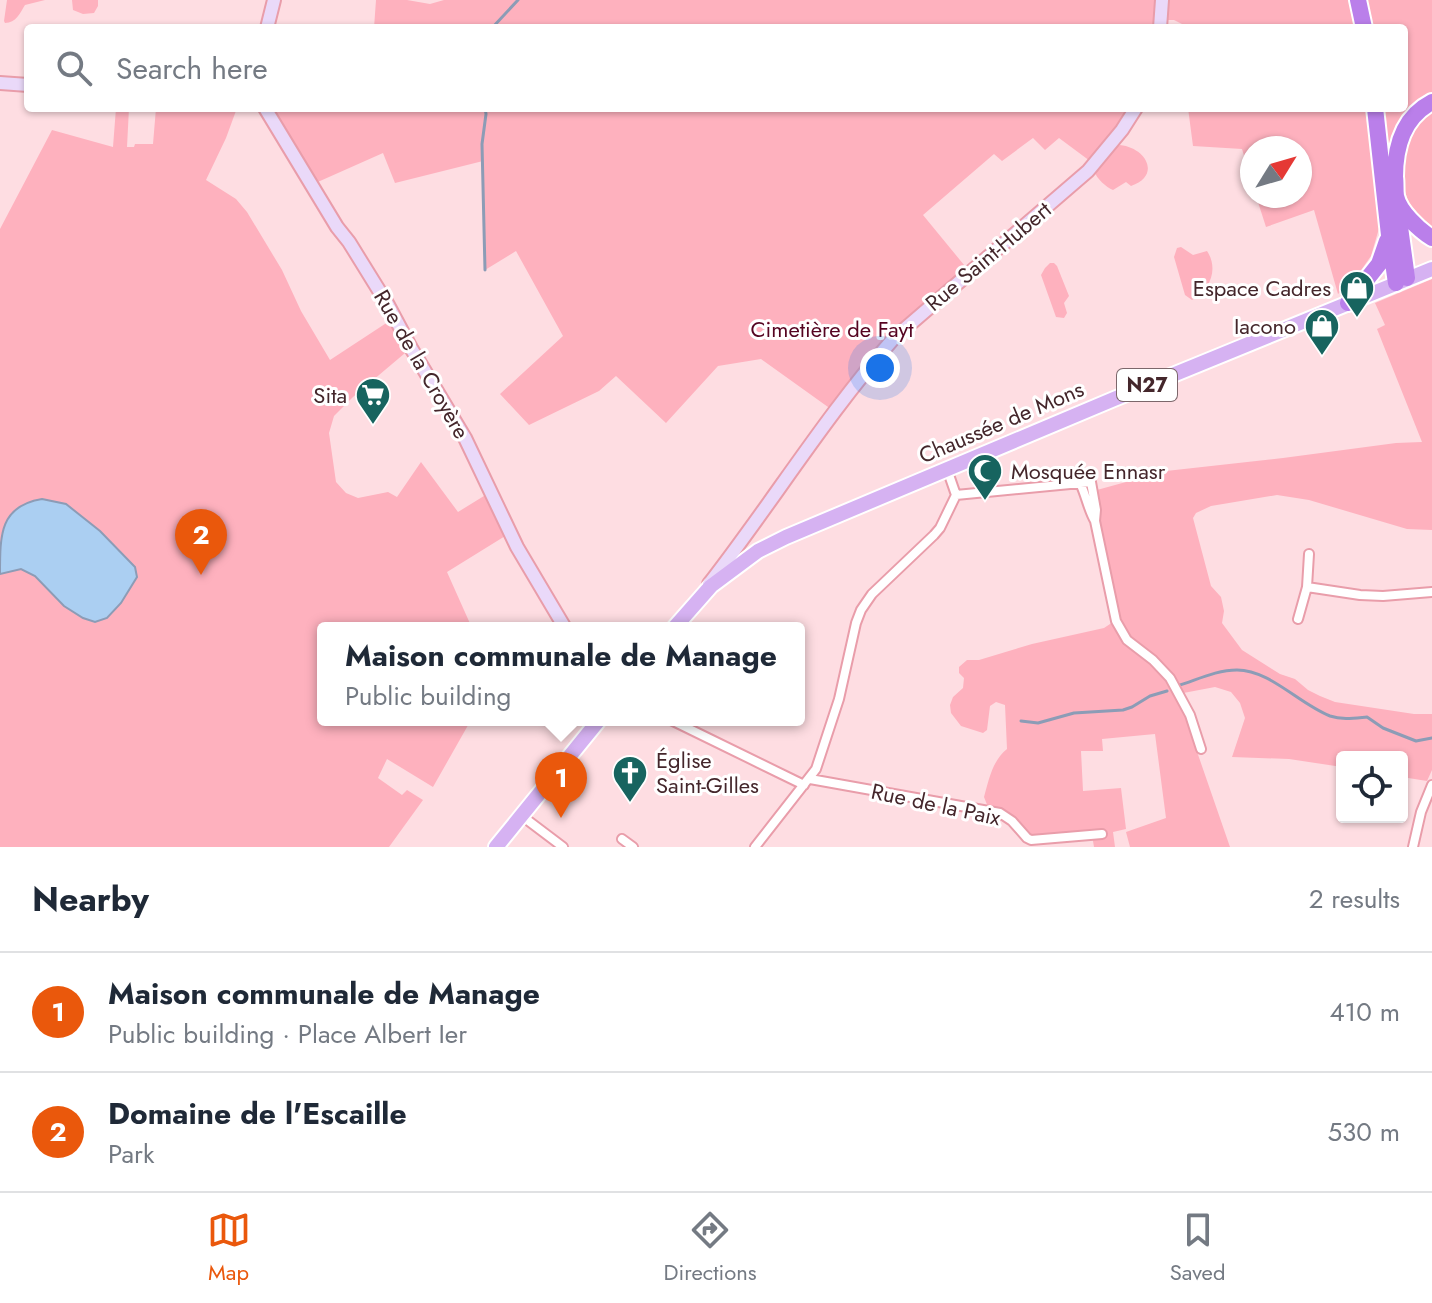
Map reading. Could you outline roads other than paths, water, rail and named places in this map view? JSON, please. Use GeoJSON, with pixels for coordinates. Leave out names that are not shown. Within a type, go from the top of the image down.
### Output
{"type":"FeatureCollection","features":[{"type":"Feature","properties":{"kind":"highway"},"geometry":{"type":"LineString","coordinates":[[1358,0],[1363,24]]}},
{"type":"Feature","properties":{"kind":"highway"},"geometry":{"type":"LineString","coordinates":[[1402,281],[1395,159],[1405,128],[1414,115],[1432,102]]}},
{"type":"Feature","properties":{"kind":"highway"},"geometry":{"type":"LineString","coordinates":[[1375,112],[1389,235],[1402,281]]}},
{"type":"Feature","properties":{"kind":"highway"},"geometry":{"type":"LineString","coordinates":[[1396,198],[1413,223],[1432,238]]}},
{"type":"Feature","properties":{"kind":"highway"},"geometry":{"type":"LineString","coordinates":[[1348,303],[1379,264],[1389,235]]}},
{"type":"Feature","properties":{"kind":"main road","name":"N27"},"geometry":{"type":"LineString","coordinates":[[1348,303],[1432,269]]}},
{"type":"Feature","properties":{"kind":"main road","name":"Chaussée de Mons"},"geometry":{"type":"LineString","coordinates":[[786,537],[1348,303]]}},
{"type":"Feature","properties":{"kind":"main road","name":"N27"},"geometry":{"type":"LineString","coordinates":[[679,622],[697,599],[740,560],[786,537]]}},
{"type":"Feature","properties":{"kind":"main road"},"geometry":{"type":"LineString","coordinates":[[496,847],[594,726]]}},
{"type":"Feature","properties":{"kind":"street"},"geometry":{"type":"LineString","coordinates":[[268,24],[274,0]]}},
{"type":"Feature","properties":{"kind":"street"},"geometry":{"type":"LineString","coordinates":[[1160,24],[1162,0]]}},
{"type":"Feature","properties":{"kind":"street"},"geometry":{"type":"LineString","coordinates":[[0,83],[24,85]]}},
{"type":"Feature","properties":{"kind":"street","name":"Rue de la Croyère"},"geometry":{"type":"LineString","coordinates":[[267,112],[388,305],[469,445],[517,547],[561,622]]}},
{"type":"Feature","properties":{"kind":"street","name":"Rue Saint-Hubert"},"geometry":{"type":"LineString","coordinates":[[740,560],[752,531],[851,390],[894,338],[1088,171],[1133,112]]}},
{"type":"Feature","properties":{"kind":"street"},"geometry":{"type":"LineString","coordinates":[[755,847],[816,769],[839,699],[861,610],[872,594],[934,535],[945,520],[956,495],[947,469]]}},
{"type":"Feature","properties":{"kind":"street"},"geometry":{"type":"LineString","coordinates":[[956,495],[1091,482],[1095,521],[1116,621],[1127,640],[1170,678],[1190,715],[1201,749]]}},
{"type":"Feature","properties":{"kind":"street"},"geometry":{"type":"LineString","coordinates":[[752,531],[755,540],[763,543],[786,537]]}},
{"type":"Feature","properties":{"kind":"street"},"geometry":{"type":"LineString","coordinates":[[1298,619],[1307,587],[1309,554]]}},
{"type":"Feature","properties":{"kind":"street"},"geometry":{"type":"LineString","coordinates":[[1307,587],[1383,596],[1432,592]]}},
{"type":"Feature","properties":{"kind":"street","name":"Rue de la Paix"},"geometry":{"type":"LineString","coordinates":[[684,726],[807,782],[1000,813],[1031,840],[1102,834]]}},
{"type":"Feature","properties":{"kind":"street"},"geometry":{"type":"LineString","coordinates":[[1413,847],[1421,812],[1432,785]]}},
{"type":"Feature","properties":{"kind":"street"},"geometry":{"type":"LineString","coordinates":[[522,816],[563,847]]}},
{"type":"Feature","properties":{"kind":"street"},"geometry":{"type":"LineString","coordinates":[[622,839],[633,847]]}},
{"type":"Feature","properties":{"kind":"water"},"geometry":{"type":"Polygon","coordinates":[[[42,499],[66,504],[100,531],[135,567],[137,577],[121,603],[107,618],[95,622],[83,618],[64,606],[35,576],[21,569],[0,574],[2,535],[10,515],[28,503],[42,499]]]}},
{"type":"Feature","properties":{"kind":"waterway"},"geometry":{"type":"LineString","coordinates":[[496,24],[518,0]]}},
{"type":"Feature","properties":{"kind":"waterway"},"geometry":{"type":"LineString","coordinates":[[485,270],[482,144],[486,112]]}},
{"type":"Feature","properties":{"kind":"waterway"},"geometry":{"type":"LineString","coordinates":[[1177,686],[1222,672],[1249,671],[1273,681],[1330,716],[1367,717],[1383,728],[1416,741],[1432,738]]}},
{"type":"Feature","properties":{"kind":"waterway"},"geometry":{"type":"LineString","coordinates":[[1021,721],[1038,723],[1074,713],[1123,710],[1167,691]]}},
{"type":"Feature","properties":{"kind":"place","name":"Espace Cadres"},"geometry":{"type":"Point","coordinates":[1357,319]}},
{"type":"Feature","properties":{"kind":"place","name":"Iacono"},"geometry":{"type":"Point","coordinates":[1322,357]}},
{"type":"Feature","properties":{"kind":"place","name":"Sita"},"geometry":{"type":"Point","coordinates":[373,426]}},
{"type":"Feature","properties":{"kind":"place","name":"Mosquée Ennasr"},"geometry":{"type":"Point","coordinates":[985,502]}},
{"type":"Feature","properties":{"kind":"place","name":"Domaine de l'Escaille"},"geometry":{"type":"Point","coordinates":[201,575]}},
{"type":"Feature","properties":{"kind":"place","name":"Église Saint-Gilles"},"geometry":{"type":"Point","coordinates":[630,804]}},
{"type":"Feature","properties":{"kind":"place","name":"Maison communale de Manage"},"geometry":{"type":"Point","coordinates":[561,818]}},
{"type":"Feature","properties":{"kind":"park label","name":"Cimetière de Fayt"},"geometry":{"type":"Point","coordinates":[832,329]}}]}
